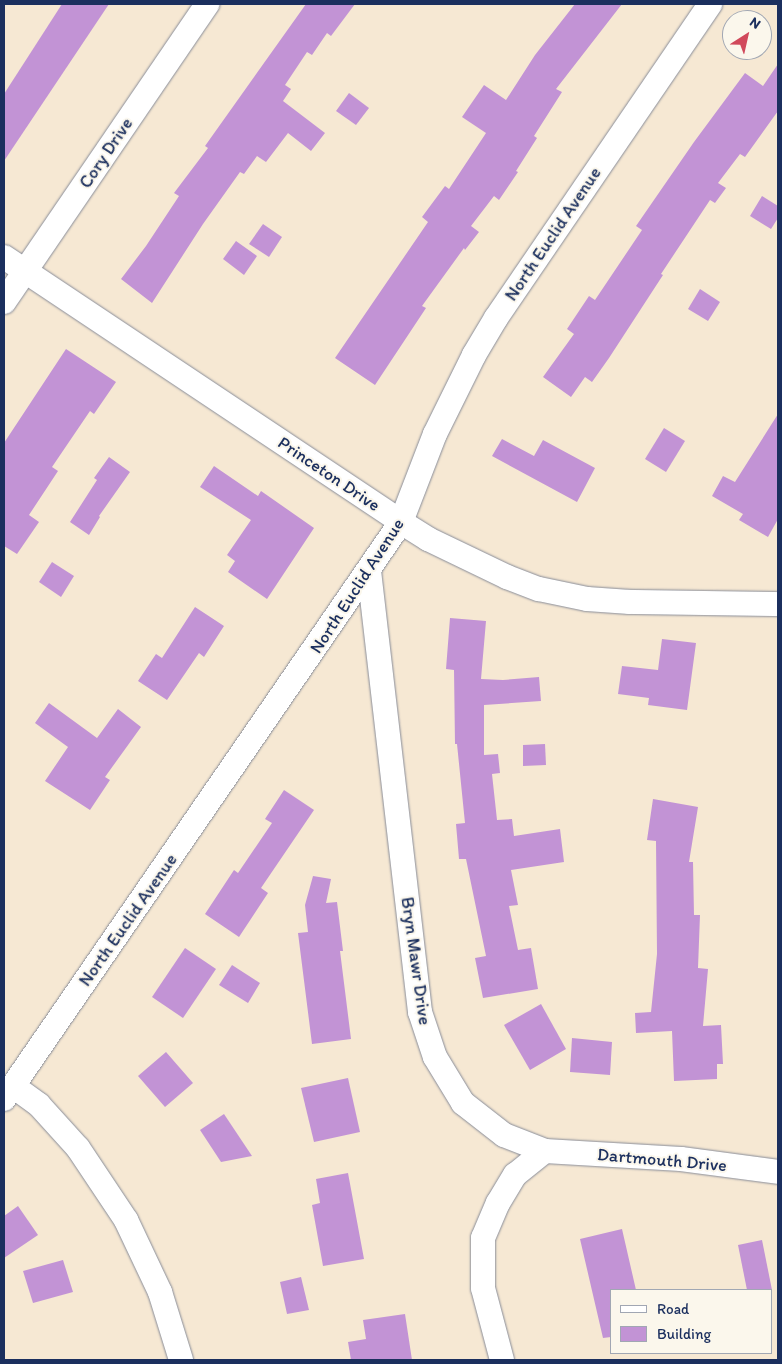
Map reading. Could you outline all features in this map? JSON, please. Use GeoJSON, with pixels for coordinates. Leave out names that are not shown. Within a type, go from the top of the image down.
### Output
{"type":"FeatureCollection","features":[{"type":"Feature","properties":{"kind":"street","name":"Cory Drive"},"geometry":{"type":"LineString","coordinates":[[4,302],[207,4]]}},
{"type":"Feature","properties":{"kind":"street","name":"North Euclid Avenue"},"geometry":{"type":"LineString","coordinates":[[8,1093],[401,522],[435,434],[487,333],[710,4]]}},
{"type":"Feature","properties":{"kind":"street","name":"Princeton Drive"},"geometry":{"type":"LineString","coordinates":[[4,257],[401,522],[428,539],[506,577],[558,593],[587,599],[630,602],[778,604]]}},
{"type":"Feature","properties":{"kind":"street","name":"Bryn Mawr Drive"},"geometry":{"type":"LineString","coordinates":[[369,571],[420,1012],[435,1057],[463,1102],[504,1135],[545,1151]]}},
{"type":"Feature","properties":{"kind":"street"},"geometry":{"type":"LineString","coordinates":[[8,1093],[39,1105],[78,1148],[109,1192],[143,1252],[160,1292],[181,1360]]}},
{"type":"Feature","properties":{"kind":"street"},"geometry":{"type":"LineString","coordinates":[[502,1360],[482,1288],[483,1238],[498,1203],[515,1175],[545,1151]]}},
{"type":"Feature","properties":{"kind":"street","name":"Dartmouth Drive"},"geometry":{"type":"LineString","coordinates":[[545,1151],[681,1159],[778,1172]]}},
{"type":"Feature","properties":{"kind":"building"},"geometry":{"type":"Polygon","coordinates":[[[62,4],[109,4],[4,161],[4,94],[62,4]]]}},
{"type":"Feature","properties":{"kind":"building"},"geometry":{"type":"Polygon","coordinates":[[[306,4],[355,4],[331,36],[327,33],[312,55],[307,52],[285,85],[291,89],[283,101],[325,133],[311,151],[288,133],[266,162],[257,156],[244,174],[240,172],[203,224],[152,303],[121,279],[146,246],[179,196],[174,193],[208,148],[205,146],[306,4]]]}},
{"type":"Feature","properties":{"kind":"building"},"geometry":{"type":"Polygon","coordinates":[[[575,4],[622,4],[556,89],[562,92],[534,136],[537,138],[516,171],[518,172],[499,200],[494,196],[471,226],[479,232],[465,250],[464,248],[422,306],[426,308],[375,385],[335,358],[428,222],[422,217],[445,186],[449,189],[486,133],[462,117],[484,85],[506,100],[535,55],[575,4]]]}},
{"type":"Feature","properties":{"kind":"building"},"geometry":{"type":"Polygon","coordinates":[[[778,64],[778,111],[745,157],[740,154],[718,183],[726,188],[715,203],[710,200],[592,382],[585,377],[571,397],[543,377],[574,334],[567,329],[589,296],[595,300],[642,230],[636,226],[694,142],[745,73],[763,86],[778,64]]]}},
{"type":"Feature","properties":{"kind":"building"},"geometry":{"type":"Polygon","coordinates":[[[349,93],[369,108],[356,125],[336,111],[349,93]]]}},
{"type":"Feature","properties":{"kind":"building"},"geometry":{"type":"Polygon","coordinates":[[[762,196],[778,206],[778,218],[771,229],[750,216],[762,196]]]}},
{"type":"Feature","properties":{"kind":"building"},"geometry":{"type":"Polygon","coordinates":[[[263,224],[282,237],[269,257],[249,244],[263,224]]]}},
{"type":"Feature","properties":{"kind":"building"},"geometry":{"type":"Polygon","coordinates":[[[236,241],[257,256],[244,275],[223,259],[236,241]]]}},
{"type":"Feature","properties":{"kind":"building"},"geometry":{"type":"Polygon","coordinates":[[[700,289],[720,302],[708,321],[688,309],[700,289]]]}},
{"type":"Feature","properties":{"kind":"building"},"geometry":{"type":"Polygon","coordinates":[[[66,349],[116,382],[94,414],[90,411],[52,467],[58,471],[29,515],[39,522],[17,554],[4,546],[4,443],[66,349]]]}},
{"type":"Feature","properties":{"kind":"building"},"geometry":{"type":"Polygon","coordinates":[[[778,414],[778,519],[768,537],[739,520],[743,514],[712,496],[723,476],[735,482],[778,414]]]}},
{"type":"Feature","properties":{"kind":"building"},"geometry":{"type":"Polygon","coordinates":[[[664,428],[685,441],[666,472],[645,459],[664,428]]]}},
{"type":"Feature","properties":{"kind":"building"},"geometry":{"type":"Polygon","coordinates":[[[502,439],[534,456],[543,440],[595,468],[577,502],[492,456],[502,439]]]}},
{"type":"Feature","properties":{"kind":"building"},"geometry":{"type":"Polygon","coordinates":[[[109,457],[130,472],[99,516],[89,535],[70,522],[97,480],[94,478],[109,457]]]}},
{"type":"Feature","properties":{"kind":"building"},"geometry":{"type":"Polygon","coordinates":[[[214,466],[258,496],[261,491],[314,528],[267,599],[228,572],[235,561],[227,555],[251,520],[200,487],[214,466]]]}},
{"type":"Feature","properties":{"kind":"building"},"geometry":{"type":"Polygon","coordinates":[[[52,562],[74,576],[61,597],[39,582],[52,562]]]}},
{"type":"Feature","properties":{"kind":"building"},"geometry":{"type":"Polygon","coordinates":[[[195,607],[224,626],[204,657],[199,653],[167,700],[138,681],[156,654],[162,658],[195,607]]]}},
{"type":"Feature","properties":{"kind":"building"},"geometry":{"type":"Polygon","coordinates":[[[450,618],[486,621],[481,679],[503,680],[539,677],[541,701],[484,705],[484,755],[498,754],[500,773],[492,774],[497,820],[512,819],[514,836],[560,829],[564,862],[511,870],[518,905],[509,906],[518,950],[531,948],[538,989],[483,998],[475,958],[486,956],[466,859],[459,859],[456,824],[465,823],[457,744],[455,744],[454,670],[446,669],[450,618]]]}},
{"type":"Feature","properties":{"kind":"building"},"geometry":{"type":"Polygon","coordinates":[[[662,639],[696,643],[687,710],[648,705],[649,698],[618,694],[622,666],[658,670],[662,639]]]}},
{"type":"Feature","properties":{"kind":"building"},"geometry":{"type":"Polygon","coordinates":[[[49,703],[97,738],[118,709],[141,727],[105,777],[110,780],[90,810],[45,781],[68,747],[35,723],[49,703]]]}},
{"type":"Feature","properties":{"kind":"building"},"geometry":{"type":"Polygon","coordinates":[[[545,744],[546,765],[523,766],[523,745],[545,744]]]}},
{"type":"Feature","properties":{"kind":"building"},"geometry":{"type":"Polygon","coordinates":[[[284,790],[314,810],[261,888],[268,893],[239,937],[205,914],[234,870],[238,873],[272,823],[265,819],[284,790]]]}},
{"type":"Feature","properties":{"kind":"building"},"geometry":{"type":"Polygon","coordinates":[[[653,799],[698,807],[689,862],[693,862],[694,915],[700,915],[698,968],[708,969],[703,1026],[721,1025],[723,1064],[717,1064],[717,1079],[674,1081],[672,1031],[636,1033],[635,1013],[651,1012],[657,954],[656,841],[647,840],[653,799]]]}},
{"type":"Feature","properties":{"kind":"building"},"geometry":{"type":"Polygon","coordinates":[[[313,876],[331,879],[326,903],[337,902],[343,951],[340,951],[351,1039],[312,1044],[298,933],[308,932],[305,905],[313,876]]]}},
{"type":"Feature","properties":{"kind":"building"},"geometry":{"type":"Polygon","coordinates":[[[185,948],[216,969],[183,1018],[152,997],[185,948]]]}},
{"type":"Feature","properties":{"kind":"building"},"geometry":{"type":"Polygon","coordinates":[[[232,965],[260,983],[248,1003],[219,985],[232,965]]]}},
{"type":"Feature","properties":{"kind":"building"},"geometry":{"type":"Polygon","coordinates":[[[541,1004],[566,1049],[530,1070],[504,1025],[541,1004]]]}},
{"type":"Feature","properties":{"kind":"building"},"geometry":{"type":"Polygon","coordinates":[[[572,1038],[612,1042],[610,1075],[570,1072],[572,1038]]]}},
{"type":"Feature","properties":{"kind":"building"},"geometry":{"type":"Polygon","coordinates":[[[166,1052],[193,1083],[165,1107],[138,1076],[166,1052]]]}},
{"type":"Feature","properties":{"kind":"building"},"geometry":{"type":"Polygon","coordinates":[[[348,1078],[360,1132],[314,1142],[301,1088],[348,1078]]]}},
{"type":"Feature","properties":{"kind":"building"},"geometry":{"type":"Polygon","coordinates":[[[224,1114],[252,1156],[221,1162],[200,1130],[224,1114]]]}},
{"type":"Feature","properties":{"kind":"building"},"geometry":{"type":"Polygon","coordinates":[[[348,1173],[364,1259],[323,1266],[312,1205],[320,1203],[316,1179],[348,1173]]]}},
{"type":"Feature","properties":{"kind":"building"},"geometry":{"type":"Polygon","coordinates":[[[18,1206],[38,1235],[4,1258],[4,1216],[18,1206]]]}},
{"type":"Feature","properties":{"kind":"building"},"geometry":{"type":"Polygon","coordinates":[[[622,1229],[636,1289],[610,1289],[610,1337],[603,1338],[580,1239],[622,1229]]]}},
{"type":"Feature","properties":{"kind":"building"},"geometry":{"type":"Polygon","coordinates":[[[762,1240],[772,1289],[747,1289],[738,1245],[762,1240]]]}},
{"type":"Feature","properties":{"kind":"building"},"geometry":{"type":"Polygon","coordinates":[[[63,1260],[73,1292],[33,1303],[23,1271],[63,1260]]]}},
{"type":"Feature","properties":{"kind":"building"},"geometry":{"type":"Polygon","coordinates":[[[301,1277],[309,1310],[287,1314],[280,1282],[301,1277]]]}},
{"type":"Feature","properties":{"kind":"building"},"geometry":{"type":"Polygon","coordinates":[[[405,1314],[412,1360],[351,1360],[348,1342],[366,1339],[363,1320],[405,1314]]]}}]}
